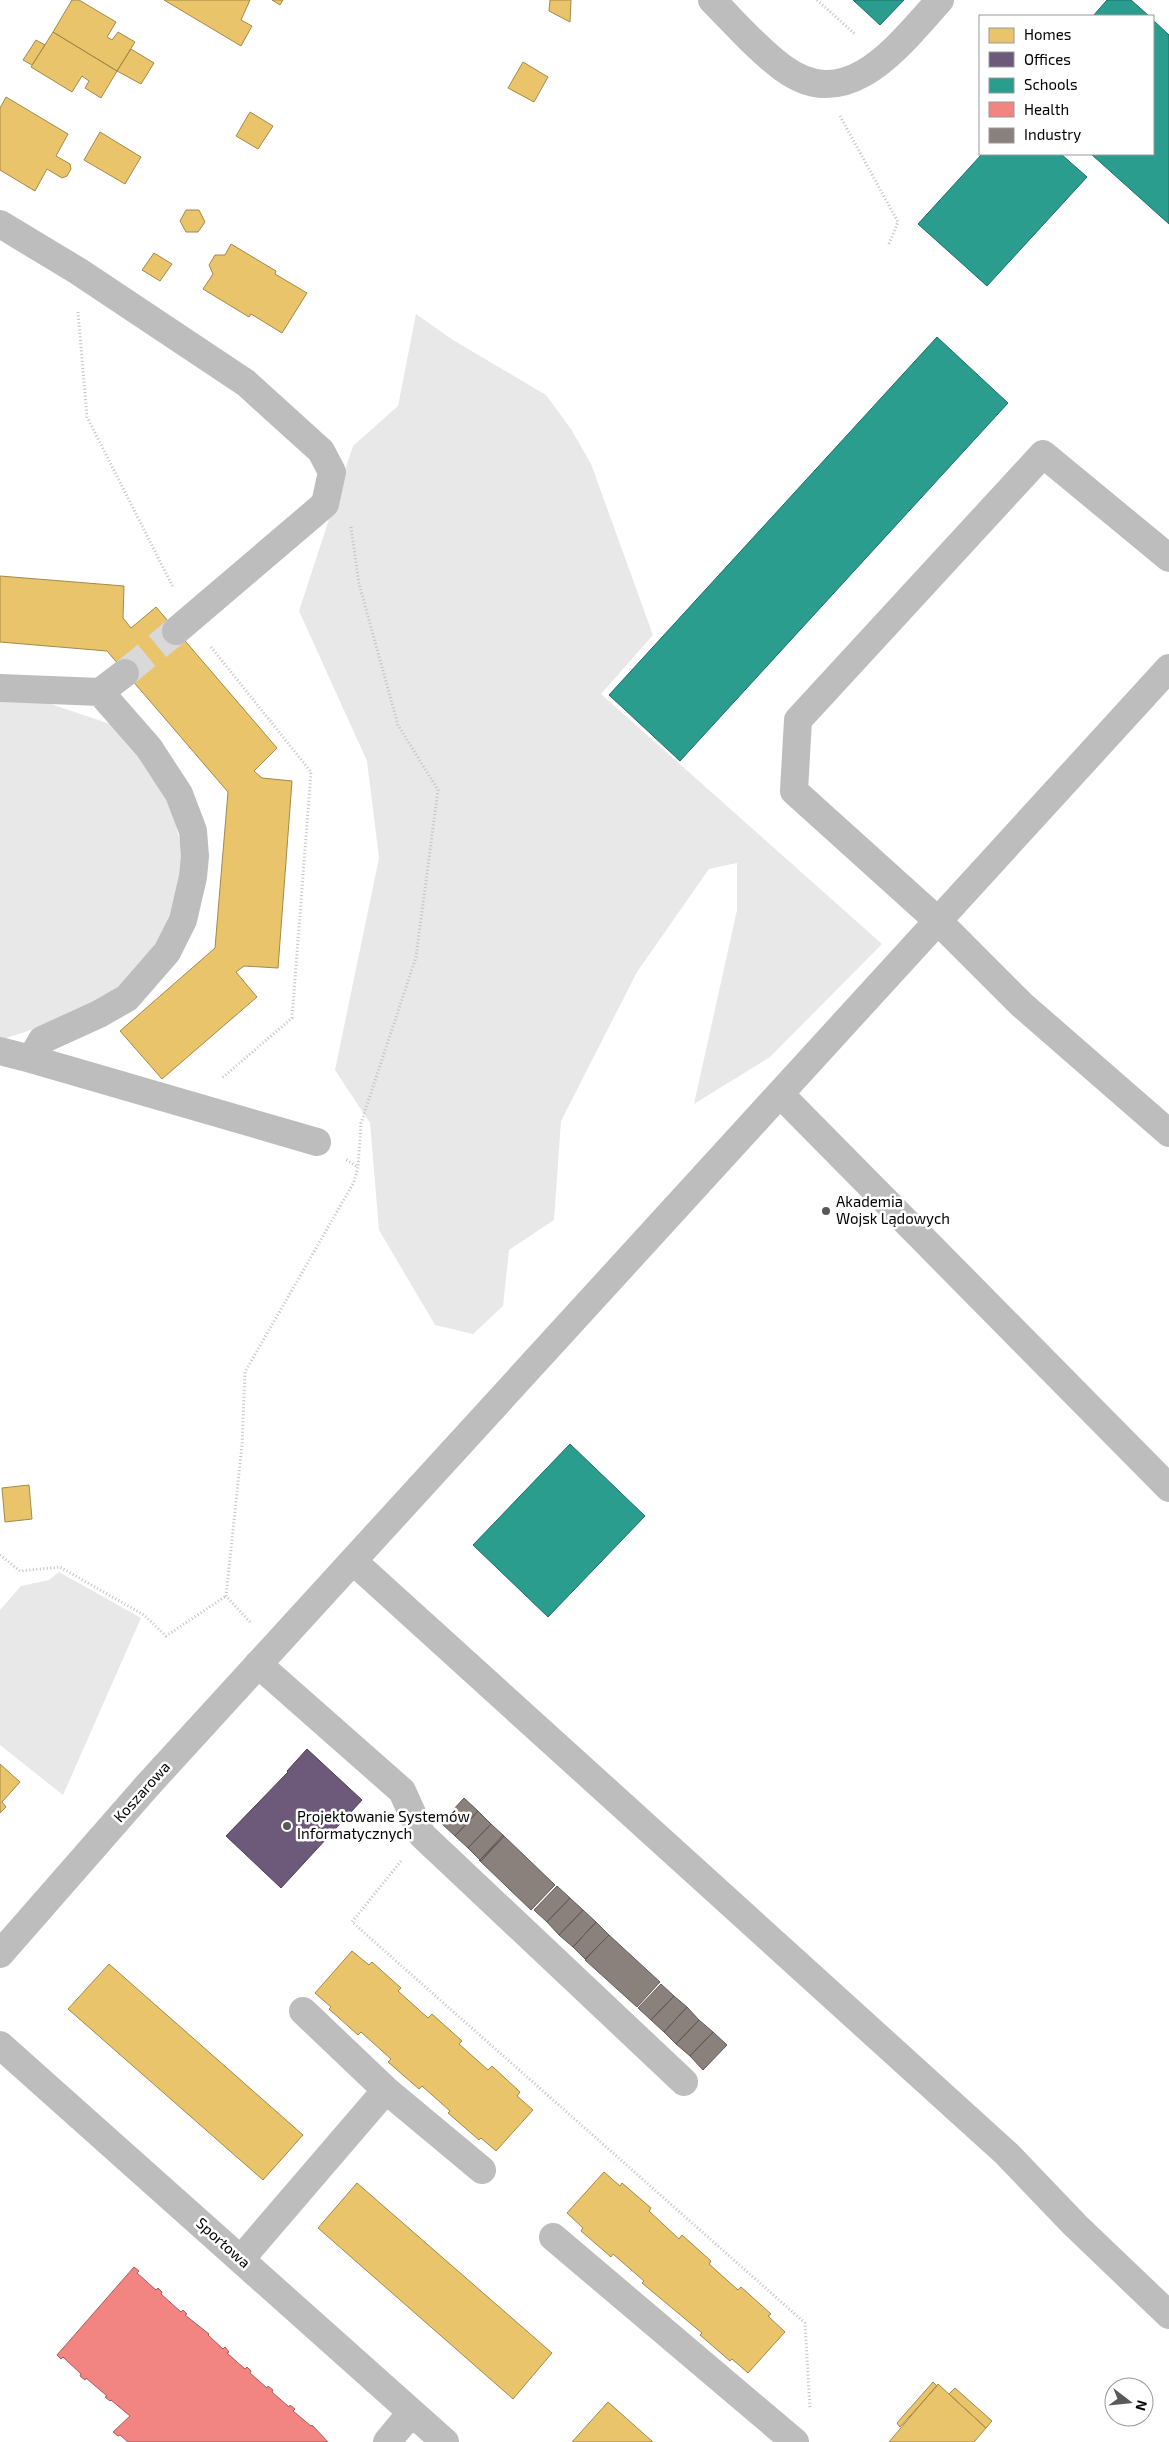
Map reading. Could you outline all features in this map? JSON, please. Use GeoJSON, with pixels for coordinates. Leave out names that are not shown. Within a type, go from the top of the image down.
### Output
{"type":"FeatureCollection","features":[{"type":"Feature","properties":{"kind":"street"},"geometry":{"type":"LineString","coordinates":[[712,0],[782,68],[804,82],[827,86],[850,81],[870,70],[894,50],[940,0]]}},
{"type":"Feature","properties":{"kind":"street"},"geometry":{"type":"LineString","coordinates":[[0,224],[78,271],[246,383],[322,450],[332,472],[325,504],[183,626]]}},
{"type":"Feature","properties":{"kind":"street"},"geometry":{"type":"LineString","coordinates":[[1169,558],[1043,454],[798,720],[794,791],[938,921],[1022,1005],[1169,1133]]}},
{"type":"Feature","properties":{"kind":"street","name":"Koszarowa"},"geometry":{"type":"LineString","coordinates":[[0,1954],[147,1786],[1169,668]]}},
{"type":"Feature","properties":{"kind":"street"},"geometry":{"type":"LineString","coordinates":[[0,688],[100,692],[126,673]]}},
{"type":"Feature","properties":{"kind":"street"},"geometry":{"type":"LineString","coordinates":[[31,1060],[42,1040],[100,1014],[127,998],[167,952],[184,920],[193,877],[195,856],[193,831],[179,794],[149,748],[100,692]]}},
{"type":"Feature","properties":{"kind":"street"},"geometry":{"type":"LineString","coordinates":[[0,1051],[192,1104],[317,1142]]}},
{"type":"Feature","properties":{"kind":"street"},"geometry":{"type":"LineString","coordinates":[[780,1094],[1169,1488]]}},
{"type":"Feature","properties":{"kind":"street"},"geometry":{"type":"LineString","coordinates":[[353,1561],[1007,2154],[1075,2224],[1169,2315]]}},
{"type":"Feature","properties":{"kind":"street"},"geometry":{"type":"LineString","coordinates":[[274,1647],[402,1791],[422,1835],[684,2082]]}},
{"type":"Feature","properties":{"kind":"street"},"geometry":{"type":"LineString","coordinates":[[303,2012],[386,2090],[482,2170]]}},
{"type":"Feature","properties":{"kind":"street","name":"Sportowa"},"geometry":{"type":"LineString","coordinates":[[0,2045],[445,2442]]}},
{"type":"Feature","properties":{"kind":"street"},"geometry":{"type":"LineString","coordinates":[[241,2259],[386,2090]]}},
{"type":"Feature","properties":{"kind":"street"},"geometry":{"type":"LineString","coordinates":[[553,2237],[795,2442]]}},
{"type":"Feature","properties":{"kind":"street"},"geometry":{"type":"LineString","coordinates":[[387,2442],[411,2413]]}},
{"type":"Feature","properties":{"kind":"path"},"geometry":{"type":"LineString","coordinates":[[817,0],[860,40]]}},
{"type":"Feature","properties":{"kind":"path"},"geometry":{"type":"LineString","coordinates":[[837,84],[839,114],[898,222],[888,246]]}},
{"type":"Feature","properties":{"kind":"path"},"geometry":{"type":"LineString","coordinates":[[78,329],[87,417],[183,626],[311,772],[292,1018],[192,1104]]}},
{"type":"Feature","properties":{"kind":"path"},"geometry":{"type":"LineString","coordinates":[[274,1647],[226,1596],[242,1446],[245,1372],[354,1182],[358,1167],[361,1123],[416,957],[438,790],[398,725],[359,584],[351,524]]}},
{"type":"Feature","properties":{"kind":"path"},"geometry":{"type":"LineString","coordinates":[[317,1142],[358,1167]]}},
{"type":"Feature","properties":{"kind":"path"},"geometry":{"type":"LineString","coordinates":[[0,1555],[20,1571],[60,1568],[144,1614],[166,1636],[226,1596]]}},
{"type":"Feature","properties":{"kind":"path"},"geometry":{"type":"LineString","coordinates":[[422,1835],[352,1922],[805,2323],[810,2412]]}},
{"type":"Feature","properties":{"kind":"shaded area"},"geometry":{"type":"Polygon","coordinates":[[[416,314],[453,340],[546,395],[571,429],[591,464],[653,635],[601,694],[882,944],[770,1057],[694,1104],[737,910],[737,863],[709,869],[637,972],[561,1121],[554,1220],[509,1250],[503,1306],[473,1334],[435,1325],[379,1230],[370,1123],[335,1070],[379,858],[367,761],[299,611],[353,446],[398,406],[416,314]]]}},
{"type":"Feature","properties":{"kind":"shaded area"},"geometry":{"type":"Polygon","coordinates":[[[0,702],[48,703],[110,724],[134,749],[170,800],[183,855],[175,903],[155,946],[117,990],[62,1020],[0,1040],[0,702]]]}},
{"type":"Feature","properties":{"kind":"shaded area"},"geometry":{"type":"Polygon","coordinates":[[[59,1572],[141,1618],[63,1795],[0,1745],[0,1610],[21,1586],[49,1580],[59,1572]]]}},
{"type":"Feature","properties":{"kind":"building: Homes"},"geometry":{"type":"Polygon","coordinates":[[[72,0],[79,0],[116,22],[107,37],[112,40],[118,32],[135,42],[117,71],[53,32],[72,0]]]}},
{"type":"Feature","properties":{"kind":"building: Homes"},"geometry":{"type":"Polygon","coordinates":[[[164,0],[250,0],[241,20],[252,26],[241,46],[164,0]]]}},
{"type":"Feature","properties":{"kind":"building: Homes"},"geometry":{"type":"Polygon","coordinates":[[[272,0],[283,0],[280,5],[272,0]]]}},
{"type":"Feature","properties":{"kind":"building: Homes"},"geometry":{"type":"Polygon","coordinates":[[[550,0],[571,0],[570,22],[549,11],[550,0]]]}},
{"type":"Feature","properties":{"kind":"building: Homes"},"geometry":{"type":"Polygon","coordinates":[[[53,32],[117,71],[101,98],[85,88],[89,81],[82,76],[72,92],[31,67],[53,32]]]}},
{"type":"Feature","properties":{"kind":"building: Homes"},"geometry":{"type":"Polygon","coordinates":[[[36,40],[45,45],[32,65],[23,60],[36,40]]]}},
{"type":"Feature","properties":{"kind":"building: Homes"},"geometry":{"type":"Polygon","coordinates":[[[131,49],[154,63],[141,84],[117,71],[131,49]]]}},
{"type":"Feature","properties":{"kind":"building: Homes"},"geometry":{"type":"Polygon","coordinates":[[[523,62],[548,77],[534,102],[508,88],[523,62]]]}},
{"type":"Feature","properties":{"kind":"building: Homes"},"geometry":{"type":"Polygon","coordinates":[[[6,97],[68,134],[56,156],[70,164],[71,169],[67,176],[62,178],[47,169],[35,191],[0,170],[0,108],[6,97]]]}},
{"type":"Feature","properties":{"kind":"building: Homes"},"geometry":{"type":"Polygon","coordinates":[[[250,112],[273,126],[258,149],[236,136],[250,112]]]}},
{"type":"Feature","properties":{"kind":"building: Homes"},"geometry":{"type":"Polygon","coordinates":[[[100,132],[141,157],[125,184],[84,160],[100,132]]]}},
{"type":"Feature","properties":{"kind":"building: Homes"},"geometry":{"type":"Polygon","coordinates":[[[186,210],[199,210],[205,222],[198,232],[186,232],[180,221],[186,210]]]}},
{"type":"Feature","properties":{"kind":"building: Homes"},"geometry":{"type":"Polygon","coordinates":[[[231,244],[276,271],[275,274],[307,293],[282,333],[251,314],[249,317],[203,289],[213,274],[209,265],[215,255],[225,255],[231,244]]]}},
{"type":"Feature","properties":{"kind":"building: Homes"},"geometry":{"type":"Polygon","coordinates":[[[154,253],[172,264],[160,281],[142,270],[154,253]]]}},
{"type":"Feature","properties":{"kind":"building: Homes"},"geometry":{"type":"Polygon","coordinates":[[[0,576],[124,586],[123,618],[131,628],[156,607],[277,748],[254,771],[262,778],[292,781],[278,968],[244,966],[236,972],[257,997],[162,1079],[120,1031],[215,948],[228,792],[107,651],[0,642],[0,576]]]}},
{"type":"Feature","properties":{"kind":"building: Homes"},"geometry":{"type":"Polygon","coordinates":[[[29,1485],[32,1519],[5,1522],[2,1488],[29,1485]]]}},
{"type":"Feature","properties":{"kind":"building: Homes"},"geometry":{"type":"Polygon","coordinates":[[[0,1764],[20,1782],[2,1802],[6,1807],[0,1813],[0,1764]]]}},
{"type":"Feature","properties":{"kind":"building: Homes"},"geometry":{"type":"Polygon","coordinates":[[[352,1951],[369,1965],[372,1962],[401,1988],[398,1991],[428,2018],[432,2014],[462,2041],[459,2044],[488,2070],[492,2066],[520,2092],[517,2096],[533,2110],[496,2151],[481,2138],[479,2140],[448,2113],[450,2111],[422,2086],[419,2089],[388,2062],[391,2059],[361,2032],[358,2035],[329,2009],[331,2007],[315,1993],[352,1951]]]}},
{"type":"Feature","properties":{"kind":"building: Homes"},"geometry":{"type":"Polygon","coordinates":[[[109,1964],[303,2135],[263,2180],[68,2009],[109,1964]]]}},
{"type":"Feature","properties":{"kind":"building: Homes"},"geometry":{"type":"Polygon","coordinates":[[[604,2172],[620,2186],[622,2183],[651,2208],[649,2211],[679,2239],[682,2235],[711,2261],[709,2264],[738,2290],[741,2287],[771,2314],[768,2316],[785,2332],[748,2373],[732,2359],[730,2361],[700,2335],[702,2333],[642,2283],[644,2281],[613,2254],[611,2257],[581,2231],[583,2228],[567,2213],[604,2172]]]}},
{"type":"Feature","properties":{"kind":"building: Homes"},"geometry":{"type":"Polygon","coordinates":[[[357,2183],[552,2353],[513,2399],[318,2228],[357,2183]]]}},
{"type":"Feature","properties":{"kind":"building: Homes"},"geometry":{"type":"Polygon","coordinates":[[[933,2382],[937,2386],[900,2427],[897,2423],[933,2382]]]}},
{"type":"Feature","properties":{"kind":"building: Homes"},"geometry":{"type":"Polygon","coordinates":[[[938,2384],[986,2428],[974,2442],[889,2442],[938,2384]]]}},
{"type":"Feature","properties":{"kind":"building: Homes"},"geometry":{"type":"Polygon","coordinates":[[[955,2388],[992,2421],[986,2428],[949,2394],[955,2388]]]}},
{"type":"Feature","properties":{"kind":"building: Homes"},"geometry":{"type":"Polygon","coordinates":[[[608,2402],[653,2442],[572,2442],[608,2402]]]}},
{"type":"Feature","properties":{"kind":"building: Offices","name":"Projektowanie Systemów Informatycznych"},"geometry":{"type":"Polygon","coordinates":[[[307,1749],[362,1800],[281,1888],[226,1836],[288,1772],[307,1749]]]}},
{"type":"Feature","properties":{"kind":"building: Schools"},"geometry":{"type":"Polygon","coordinates":[[[853,0],[904,0],[880,25],[853,0]]]}},
{"type":"Feature","properties":{"kind":"building: Schools"},"geometry":{"type":"Polygon","coordinates":[[[1107,0],[1131,0],[1148,15],[1094,15],[1107,0]]]}},
{"type":"Feature","properties":{"kind":"building: Schools"},"geometry":{"type":"Polygon","coordinates":[[[1154,21],[1169,35],[1169,224],[1092,155],[1154,155],[1154,21]]]}},
{"type":"Feature","properties":{"kind":"building: Schools"},"geometry":{"type":"Polygon","coordinates":[[[981,155],[1062,155],[1087,177],[987,286],[918,224],[981,155]]]}},
{"type":"Feature","properties":{"kind":"building: Schools"},"geometry":{"type":"Polygon","coordinates":[[[937,337],[1008,403],[680,761],[609,695],[937,337]]]}},
{"type":"Feature","properties":{"kind":"building: Schools"},"geometry":{"type":"Polygon","coordinates":[[[570,1444],[645,1516],[548,1617],[473,1545],[570,1444]]]}},
{"type":"Feature","properties":{"kind":"building: Health"},"geometry":{"type":"Polygon","coordinates":[[[134,2267],[139,2271],[137,2273],[156,2290],[158,2288],[162,2292],[161,2294],[181,2312],[183,2310],[187,2314],[185,2315],[209,2334],[223,2349],[225,2347],[229,2352],[227,2353],[245,2369],[247,2367],[251,2371],[250,2373],[267,2388],[268,2386],[273,2390],[272,2392],[289,2407],[290,2405],[295,2409],[293,2411],[312,2425],[328,2442],[128,2442],[113,2432],[130,2416],[105,2397],[107,2396],[86,2378],[85,2380],[80,2376],[81,2374],[63,2357],[61,2359],[57,2355],[134,2267]]]}},
{"type":"Feature","properties":{"kind":"building: Industry"},"geometry":{"type":"Polygon","coordinates":[[[464,1798],[478,1811],[455,1836],[441,1823],[464,1798]]]}},
{"type":"Feature","properties":{"kind":"building: Industry"},"geometry":{"type":"Polygon","coordinates":[[[478,1811],[491,1824],[468,1848],[455,1836],[478,1811]]]}},
{"type":"Feature","properties":{"kind":"building: Industry"},"geometry":{"type":"Polygon","coordinates":[[[491,1824],[504,1836],[480,1860],[468,1848],[491,1824]]]}},
{"type":"Feature","properties":{"kind":"building: Industry"},"geometry":{"type":"Polygon","coordinates":[[[504,1836],[481,1861],[480,1860],[504,1836]]]}},
{"type":"Feature","properties":{"kind":"building: Industry"},"geometry":{"type":"Polygon","coordinates":[[[504,1836],[555,1885],[531,1910],[479,1860],[481,1861],[504,1836]]]}},
{"type":"Feature","properties":{"kind":"building: Industry"},"geometry":{"type":"Polygon","coordinates":[[[557,1886],[570,1898],[547,1922],[534,1910],[557,1886]]]}},
{"type":"Feature","properties":{"kind":"building: Industry"},"geometry":{"type":"Polygon","coordinates":[[[570,1898],[583,1910],[559,1935],[547,1922],[570,1898]]]}},
{"type":"Feature","properties":{"kind":"building: Industry"},"geometry":{"type":"Polygon","coordinates":[[[583,1910],[596,1922],[573,1947],[559,1935],[583,1910]]]}},
{"type":"Feature","properties":{"kind":"building: Industry"},"geometry":{"type":"Polygon","coordinates":[[[596,1922],[609,1935],[585,1959],[573,1947],[596,1922]]]}},
{"type":"Feature","properties":{"kind":"building: Industry"},"geometry":{"type":"Polygon","coordinates":[[[609,1935],[660,1982],[637,2007],[585,1960],[609,1935]]]}},
{"type":"Feature","properties":{"kind":"building: Industry"},"geometry":{"type":"Polygon","coordinates":[[[661,1984],[674,1996],[651,2020],[638,2008],[661,1984]]]}},
{"type":"Feature","properties":{"kind":"building: Industry"},"geometry":{"type":"Polygon","coordinates":[[[674,1996],[687,2007],[664,2032],[651,2020],[674,1996]]]}},
{"type":"Feature","properties":{"kind":"building: Industry"},"geometry":{"type":"Polygon","coordinates":[[[687,2007],[699,2020],[676,2044],[664,2032],[687,2007]]]}},
{"type":"Feature","properties":{"kind":"building: Industry"},"geometry":{"type":"Polygon","coordinates":[[[699,2020],[713,2032],[690,2056],[676,2044],[699,2020]]]}},
{"type":"Feature","properties":{"kind":"building: Industry"},"geometry":{"type":"Polygon","coordinates":[[[713,2032],[727,2045],[703,2070],[690,2056],[713,2032]]]}},
{"type":"Feature","properties":{"kind":"tunnel"},"geometry":{"type":"LineString","coordinates":[[125,673],[176,631]]}},
{"type":"Feature","properties":{"kind":"place","name":"Akademia Wojsk Lądowych"},"geometry":{"type":"Point","coordinates":[826,1211]}},
{"type":"Feature","properties":{"kind":"place","name":"Projektowanie Systemów Informatycznych"},"geometry":{"type":"Point","coordinates":[287,1826]}}]}
